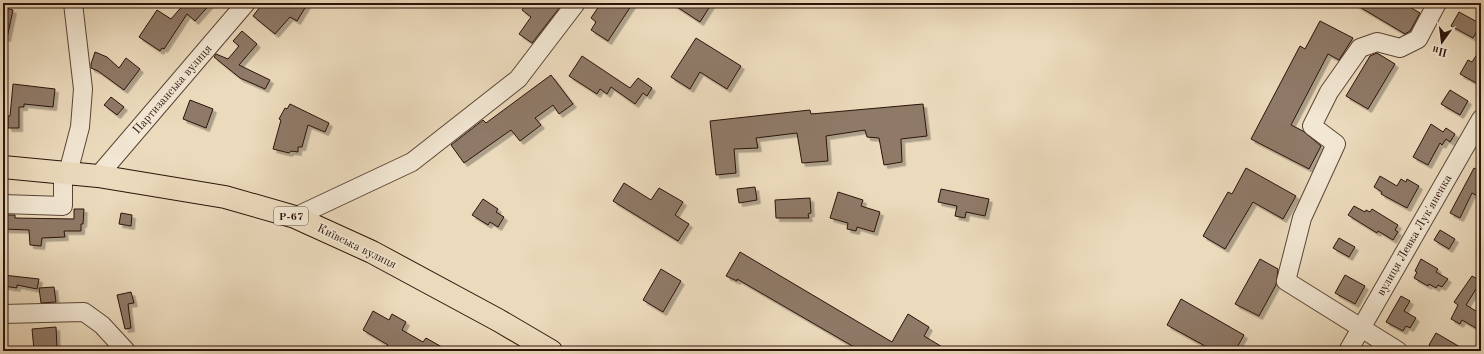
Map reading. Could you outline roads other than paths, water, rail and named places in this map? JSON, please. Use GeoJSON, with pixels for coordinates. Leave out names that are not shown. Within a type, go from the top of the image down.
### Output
{"type":"FeatureCollection","features":[{"type":"Feature","properties":{"kind":"main road","name":"Київська вулиця"},"geometry":{"type":"LineString","coordinates":[[3,167],[98,176],[225,197],[295,217],[372,252],[498,320],[551,351]]}},
{"type":"Feature","properties":{"kind":"street"},"geometry":{"type":"LineString","coordinates":[[3,204],[63,206],[66,173],[80,127],[83,89],[73,3]]}},
{"type":"Feature","properties":{"kind":"street","name":"Партизанська вулиця"},"geometry":{"type":"LineString","coordinates":[[98,176],[246,3]]}},
{"type":"Feature","properties":{"kind":"street"},"geometry":{"type":"LineString","coordinates":[[295,217],[412,162],[518,79],[576,3]]}},
{"type":"Feature","properties":{"kind":"street"},"geometry":{"type":"LineString","coordinates":[[1398,351],[1361,329],[1286,280],[1302,218],[1336,144],[1312,126],[1329,92],[1360,48],[1377,42],[1400,48],[1418,39],[1437,3]]}},
{"type":"Feature","properties":{"kind":"street","name":"вулиця Левка Лук'яненка"},"geometry":{"type":"LineString","coordinates":[[1348,351],[1481,118]]}},
{"type":"Feature","properties":{"kind":"street"},"geometry":{"type":"LineString","coordinates":[[3,314],[84,312],[102,325],[126,351]]}}]}
